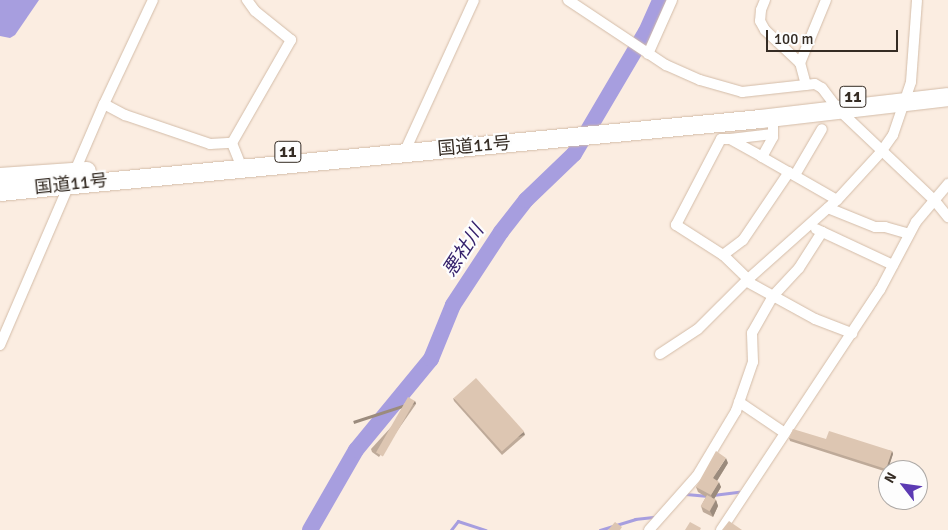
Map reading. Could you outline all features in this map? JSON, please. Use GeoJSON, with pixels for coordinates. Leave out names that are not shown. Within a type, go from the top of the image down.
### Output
{"type":"FeatureCollection","features":[{"type":"Feature","properties":{"kind":"highway","name":"国道11号"},"geometry":{"type":"LineString","coordinates":[[904,97],[948,87]]}},
{"type":"Feature","properties":{"kind":"highway","name":"国道11号"},"geometry":{"type":"LineString","coordinates":[[0,192],[71,178],[237,156],[406,146],[574,131],[759,108],[835,104],[904,97],[948,97]]}},
{"type":"Feature","properties":{"kind":"highway","name":"国道11号"},"geometry":{"type":"LineString","coordinates":[[598,128],[773,126],[835,104]]}},
{"type":"Feature","properties":{"kind":"highway","name":"国道11号"},"geometry":{"type":"LineString","coordinates":[[0,177],[71,178]]}},
{"type":"Feature","properties":{"kind":"street"},"geometry":{"type":"LineString","coordinates":[[0,345],[71,178],[153,0]]}},
{"type":"Feature","properties":{"kind":"street"},"geometry":{"type":"LineString","coordinates":[[104,104],[125,115],[210,144],[237,156],[291,40],[255,11],[247,0]]}},
{"type":"Feature","properties":{"kind":"street"},"geometry":{"type":"LineString","coordinates":[[406,146],[474,0]]}},
{"type":"Feature","properties":{"kind":"street"},"geometry":{"type":"LineString","coordinates":[[568,0],[644,52],[666,65],[700,80],[742,92],[814,84],[822,88],[881,152],[935,201],[948,217]]}},
{"type":"Feature","properties":{"kind":"street"},"geometry":{"type":"LineString","coordinates":[[644,52],[672,0]]}},
{"type":"Feature","properties":{"kind":"street"},"geometry":{"type":"LineString","coordinates":[[765,0],[761,10],[760,21],[765,30],[800,63],[806,85]]}},
{"type":"Feature","properties":{"kind":"street"},"geometry":{"type":"LineString","coordinates":[[800,63],[826,0]]}},
{"type":"Feature","properties":{"kind":"street"},"geometry":{"type":"LineString","coordinates":[[660,354],[698,329],[747,280],[837,200],[881,152],[893,135],[901,116],[904,97],[911,82],[917,0]]}},
{"type":"Feature","properties":{"kind":"street"},"geometry":{"type":"LineString","coordinates":[[773,126],[730,139],[721,139],[676,225],[723,255],[747,280],[773,296],[815,318],[852,333]]}},
{"type":"Feature","properties":{"kind":"street"},"geometry":{"type":"LineString","coordinates":[[762,157],[773,126]]}},
{"type":"Feature","properties":{"kind":"street"},"geometry":{"type":"LineString","coordinates":[[723,255],[743,240],[792,174],[822,129]]}},
{"type":"Feature","properties":{"kind":"street"},"geometry":{"type":"LineString","coordinates":[[730,139],[837,200]]}},
{"type":"Feature","properties":{"kind":"street"},"geometry":{"type":"LineString","coordinates":[[721,530],[852,333],[893,265],[916,222],[948,184]]}},
{"type":"Feature","properties":{"kind":"street"},"geometry":{"type":"LineString","coordinates":[[828,208],[875,227],[885,227],[909,234]]}},
{"type":"Feature","properties":{"kind":"street"},"geometry":{"type":"LineString","coordinates":[[808,225],[893,265]]}},
{"type":"Feature","properties":{"kind":"street"},"geometry":{"type":"LineString","coordinates":[[649,530],[697,476],[739,402],[753,362],[752,333],[773,296],[799,268],[822,232]]}},
{"type":"Feature","properties":{"kind":"street"},"geometry":{"type":"LineString","coordinates":[[739,402],[785,433]]}},
{"type":"Feature","properties":{"kind":"shaded area"},"geometry":{"type":"Polygon","coordinates":[[[0,0],[39,0],[15,35],[10,38],[0,36],[0,0]]]}},
{"type":"Feature","properties":{"kind":"building"},"geometry":{"type":"Polygon","coordinates":[[[476,378],[524,432],[502,452],[454,398],[476,378]]]}},
{"type":"Feature","properties":{"kind":"building"},"geometry":{"type":"Polygon","coordinates":[[[408,397],[415,401],[383,456],[376,452],[408,397]]]}},
{"type":"Feature","properties":{"kind":"building"},"geometry":{"type":"Polygon","coordinates":[[[793,429],[826,439],[829,431],[892,451],[889,460],[878,460],[878,466],[789,438],[793,429]]]}},
{"type":"Feature","properties":{"kind":"building"},"geometry":{"type":"Polygon","coordinates":[[[716,451],[726,458],[713,478],[719,482],[711,495],[696,487],[716,451]]]}},
{"type":"Feature","properties":{"kind":"building"},"geometry":{"type":"Polygon","coordinates":[[[707,495],[716,500],[709,511],[701,506],[707,495]]]}},
{"type":"Feature","properties":{"kind":"building"},"geometry":{"type":"Polygon","coordinates":[[[729,521],[742,530],[722,530],[729,521]]]}},
{"type":"Feature","properties":{"kind":"building"},"geometry":{"type":"Polygon","coordinates":[[[615,522],[622,527],[620,530],[608,530],[615,522]]]}},
{"type":"Feature","properties":{"kind":"building"},"geometry":{"type":"Polygon","coordinates":[[[690,522],[701,528],[700,530],[685,530],[690,522]]]}},
{"type":"Feature","properties":{"kind":"waterway","name":"悪社川"},"geometry":{"type":"LineString","coordinates":[[310,530],[356,450],[431,359],[453,305],[501,232],[526,200],[574,154],[646,32],[660,0]]}},
{"type":"Feature","properties":{"kind":"waterway"},"geometry":{"type":"LineString","coordinates":[[713,495],[739,492]]}},
{"type":"Feature","properties":{"kind":"waterway"},"geometry":{"type":"LineString","coordinates":[[686,494],[708,496]]}},
{"type":"Feature","properties":{"kind":"waterway"},"geometry":{"type":"LineString","coordinates":[[600,530],[635,519],[653,517]]}},
{"type":"Feature","properties":{"kind":"waterway"},"geometry":{"type":"LineString","coordinates":[[451,530],[458,521],[486,530]]}}]}
